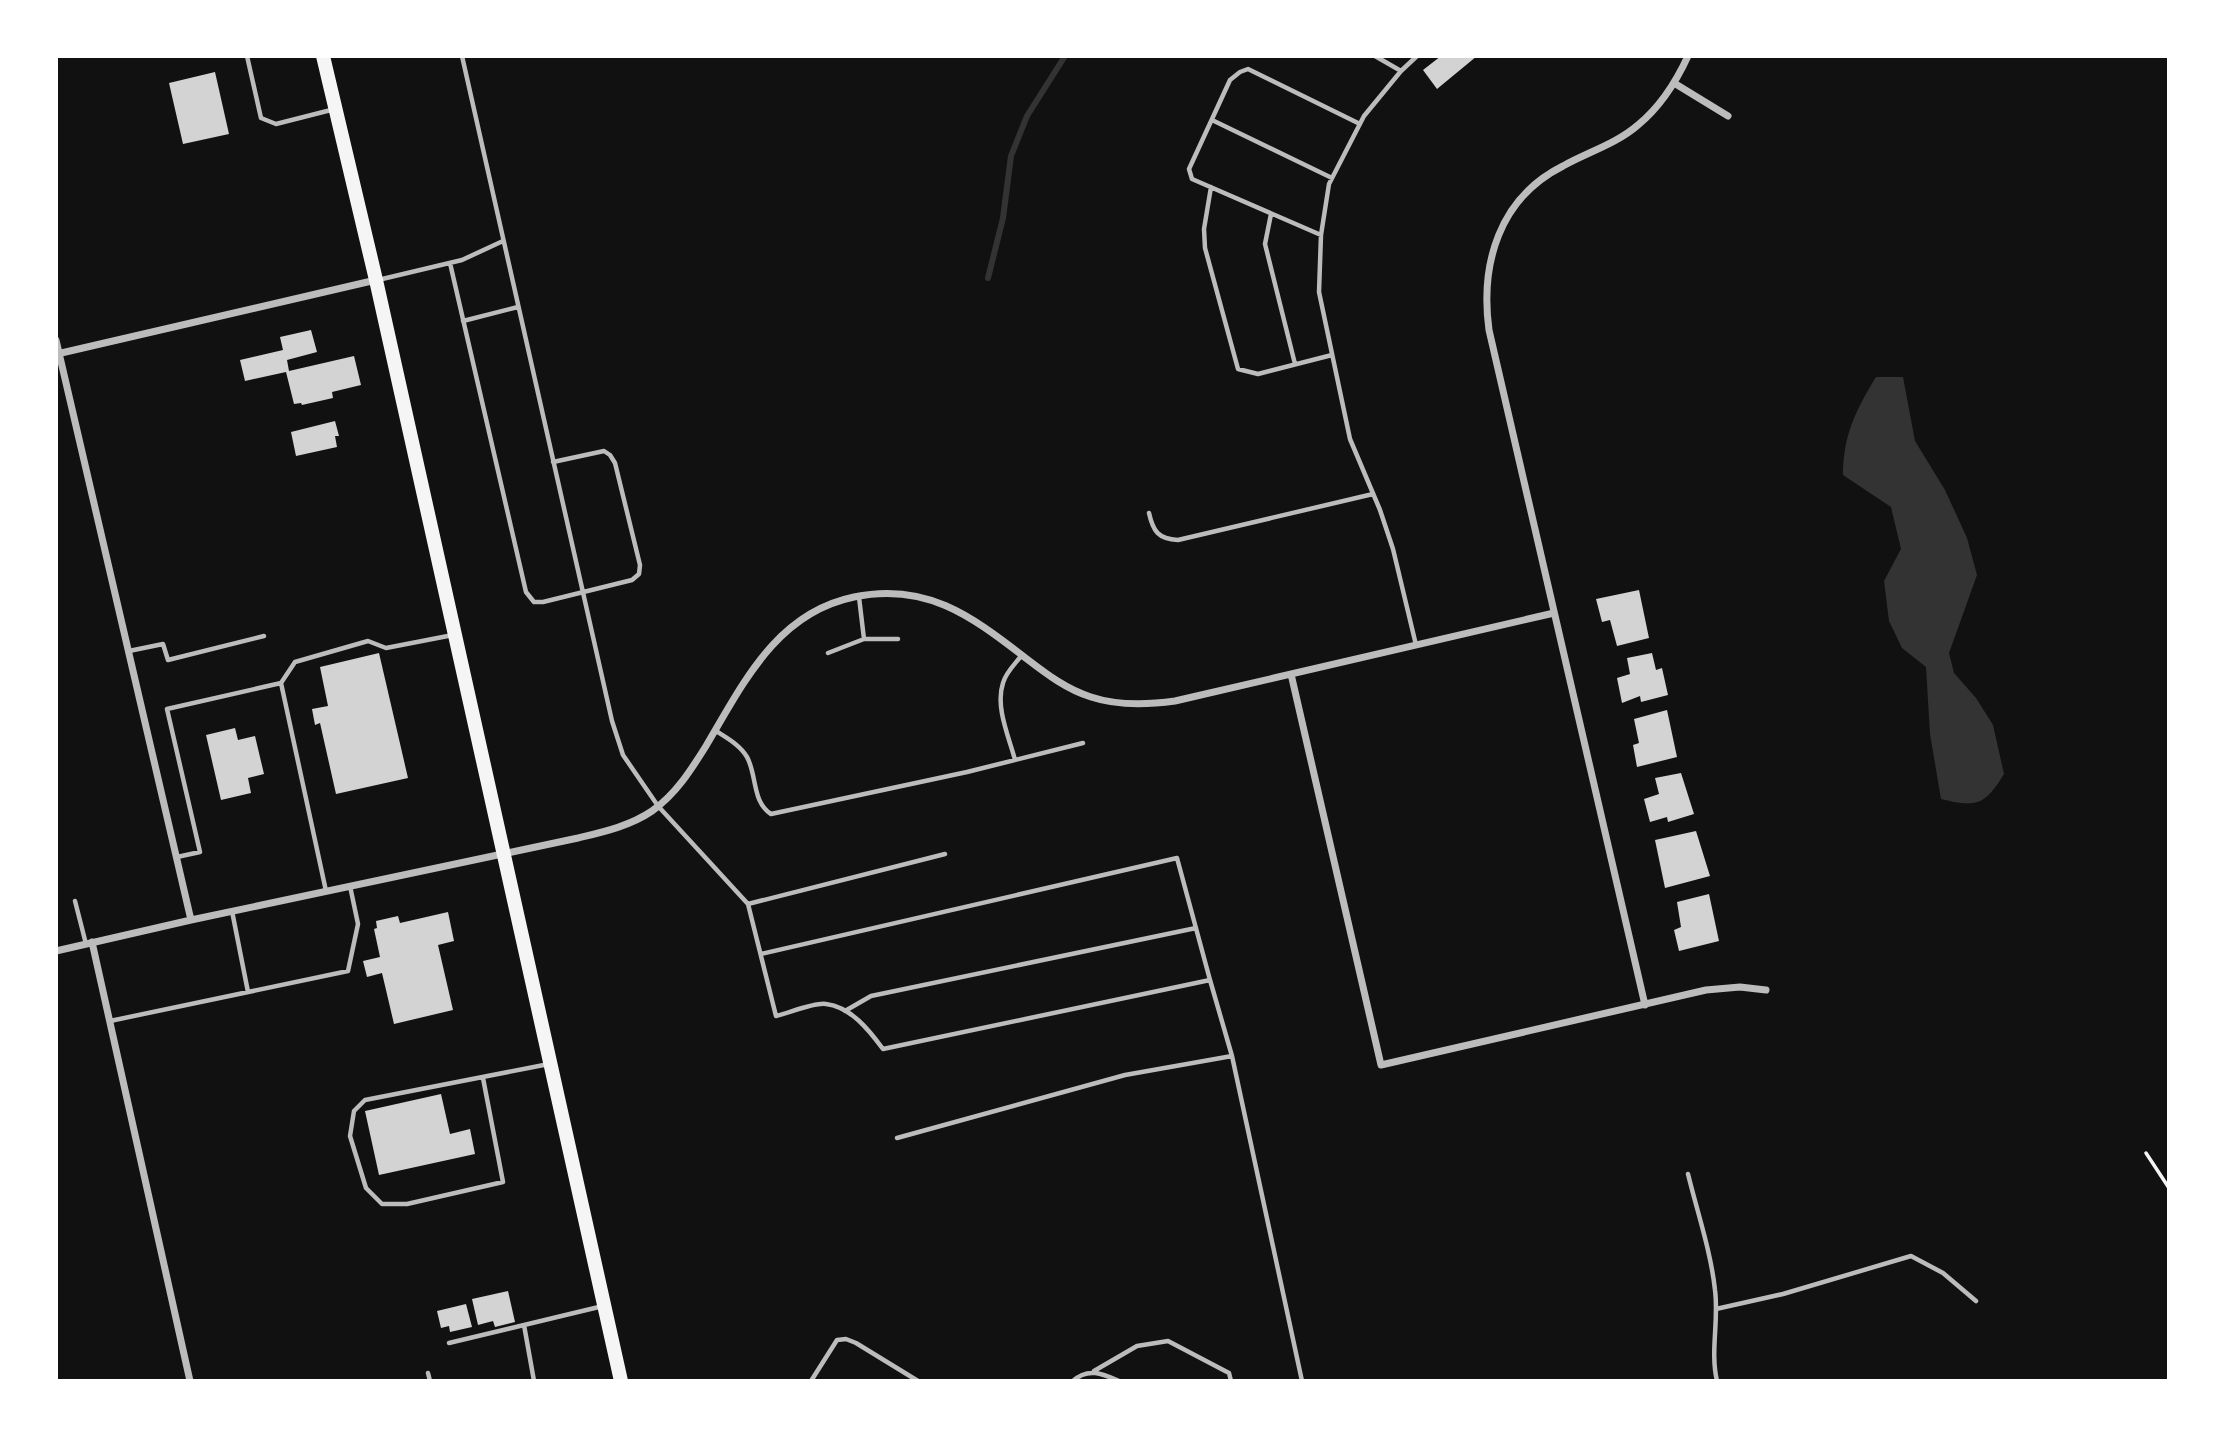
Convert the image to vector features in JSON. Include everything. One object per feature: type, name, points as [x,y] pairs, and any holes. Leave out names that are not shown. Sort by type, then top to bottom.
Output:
[{"type":"main road","points":[[323,56],[376,280],[621,1381]]},
{"type":"street","points":[[1645,1005],[1489,330],[1485,304],[1486,277],[1492,250],[1504,224],[1520,201],[1539,181],[1561,166],[1614,142],[1638,125],[1657,107],[1688,56]]},
{"type":"street","points":[[1674,83],[1728,116]]},
{"type":"street","points":[[58,353],[376,280]]},
{"type":"street","points":[[56,340],[191,919]]},
{"type":"street","points":[[56,951],[191,919],[605,831],[630,823],[672,794],[692,768],[758,660],[780,635],[802,618],[827,605],[859,596],[881,593],[910,595],[937,601],[968,615],[1064,686],[1118,704],[1146,705],[1175,701],[1554,613]]},
{"type":"street","points":[[1291,674],[1381,1065],[1706,990],[1740,987],[1766,990]]},
{"type":"street","points":[[89,943],[190,1381]]},
{"type":"lane","points":[[247,56],[261,118],[275,124],[335,109]]},
{"type":"lane","points":[[463,56],[615,732],[623,755],[658,806],[748,904],[776,1016],[824,1003],[845,1011],[867,1028],[883,1049],[1210,981]]},
{"type":"lane","points":[[1375,56],[1401,71]]},
{"type":"lane","points":[[1416,645],[1393,549],[1350,439],[1319,292],[1321,235],[1329,184],[1364,116],[1417,56]]},
{"type":"lane","points":[[1321,235],[1192,179],[1189,169],[1230,80],[1248,69],[1360,124]]},
{"type":"lane","points":[[1212,120],[1332,178]]},
{"type":"lane","points":[[1210,187],[1204,229],[1205,248],[1238,369],[1258,374],[1332,355]]},
{"type":"lane","points":[[1271,214],[1265,244],[1295,364]]},
{"type":"lane","points":[[376,280],[450,264],[503,241]]},
{"type":"lane","points":[[450,264],[526,592],[534,603],[583,594],[632,580],[639,574],[640,565],[615,463],[610,455],[604,451],[553,462]]},
{"type":"lane","points":[[463,321],[518,307]]},
{"type":"lane","points":[[1149,513],[1153,529],[1158,535],[1178,540],[1373,494]]},
{"type":"lane","points":[[859,596],[864,639]]},
{"type":"lane","points":[[176,857],[200,852],[167,709],[281,683],[295,662],[355,644],[368,641],[386,648],[454,635]]},
{"type":"lane","points":[[128,652],[163,644],[168,660],[264,636]]},
{"type":"lane","points":[[828,653],[864,639],[898,639]]},
{"type":"lane","points":[[1015,760],[1001,707],[1002,685],[1007,673],[1022,655]]},
{"type":"lane","points":[[281,683],[326,891]]},
{"type":"lane","points":[[715,731],[736,744],[747,757],[761,805],[771,814],[1083,743]]},
{"type":"lane","points":[[748,904],[945,854]]},
{"type":"lane","points":[[761,954],[1177,858],[1232,1056],[1301,1381]]},
{"type":"lane","points":[[109,1021],[348,971],[358,924],[350,886]]},
{"type":"lane","points":[[75,901],[89,943]]},
{"type":"lane","points":[[232,911],[248,992]]},
{"type":"lane","points":[[845,1011],[872,996],[1196,928]]},
{"type":"lane","points":[[897,1138],[1125,1075],[1232,1056]]},
{"type":"lane","points":[[483,1078],[503,1182],[407,1204],[382,1204],[366,1188],[350,1136],[354,1111],[365,1100],[550,1064]]},
{"type":"lane","points":[[1688,1174],[1715,1288],[1713,1363],[1717,1381]]},
{"type":"lane","points":[[1716,1310],[1783,1294],[1911,1256],[1943,1273],[1976,1301]]},
{"type":"lane","points":[[449,1343],[604,1305]]},
{"type":"lane","points":[[524,1325],[534,1381]]},
{"type":"lane","points":[[811,1381],[837,1340],[846,1339],[918,1381]]},
{"type":"lane","points":[[1073,1381],[1079,1375],[1094,1371],[1137,1346],[1168,1341],[1229,1374],[1231,1381]]},
{"type":"lane","points":[[1094,1371],[1119,1381]]},
{"type":"lane","points":[[428,1373],[430,1381]]},
{"type":"path","points":[[2146,1153],[2169,1188]]},
{"type":"shaded area","points":[[1876,377],[1903,377],[1915,441],[1945,490],[1967,538],[1977,575],[1949,653],[1954,673],[1976,698],[1993,725],[2004,774],[1991,792],[1979,802],[1963,803],[1941,799],[1930,734],[1926,667],[1902,648],[1889,621],[1884,581],[1901,549],[1891,507],[1843,475],[1845,447],[1852,423]]},
{"type":"building","points":[[1441,56],[1477,56],[1437,89],[1423,70]]},
{"type":"building","points":[[215,72],[229,134],[183,144],[169,83]]},
{"type":"building","points":[[311,330],[317,352],[287,360],[289,371],[354,356],[361,385],[332,392],[333,398],[302,405],[294,404],[286,372],[245,381],[240,360],[283,350],[280,337]]},
{"type":"building","points":[[335,421],[339,436],[335,436],[337,447],[296,456],[291,432]]},
{"type":"building","points":[[1639,590],[1649,638],[1617,646],[1610,620],[1602,622],[1596,599]]},
{"type":"building","points":[[379,653],[408,778],[336,794],[320,723],[315,725],[312,709],[328,706],[320,667]]},
{"type":"building","points":[[1652,653],[1656,670],[1662,668],[1668,695],[1641,702],[1640,696],[1622,703],[1617,678],[1630,674],[1627,658]]},
{"type":"building","points":[[1667,710],[1677,757],[1637,767],[1633,745],[1639,743],[1634,719]]},
{"type":"building","points":[[235,728],[238,740],[255,736],[264,774],[248,778],[251,793],[221,800],[206,735]]},
{"type":"building","points":[[1681,773],[1694,814],[1668,822],[1667,817],[1650,822],[1644,799],[1659,794],[1655,778]]},
{"type":"building","points":[[1696,831],[1710,876],[1665,888],[1655,840]]},
{"type":"building","points":[[1709,894],[1719,941],[1679,951],[1674,930],[1681,927],[1677,902]]},
{"type":"building","points":[[448,912],[454,941],[438,945],[453,1010],[394,1024],[382,973],[367,977],[363,961],[380,957],[374,929],[377,928],[376,921],[398,916],[400,923]]},
{"type":"building","points":[[441,1094],[450,1134],[470,1129],[475,1154],[379,1175],[365,1111]]},
{"type":"building","points":[[508,1291],[515,1322],[495,1327],[493,1321],[478,1325],[472,1299]]},
{"type":"building","points":[[466,1304],[472,1327],[450,1332],[449,1326],[441,1328],[437,1311]]},
{"type":"waterway","points":[[988,278],[1003,218],[1011,156],[1027,116],[1065,56]]}]
